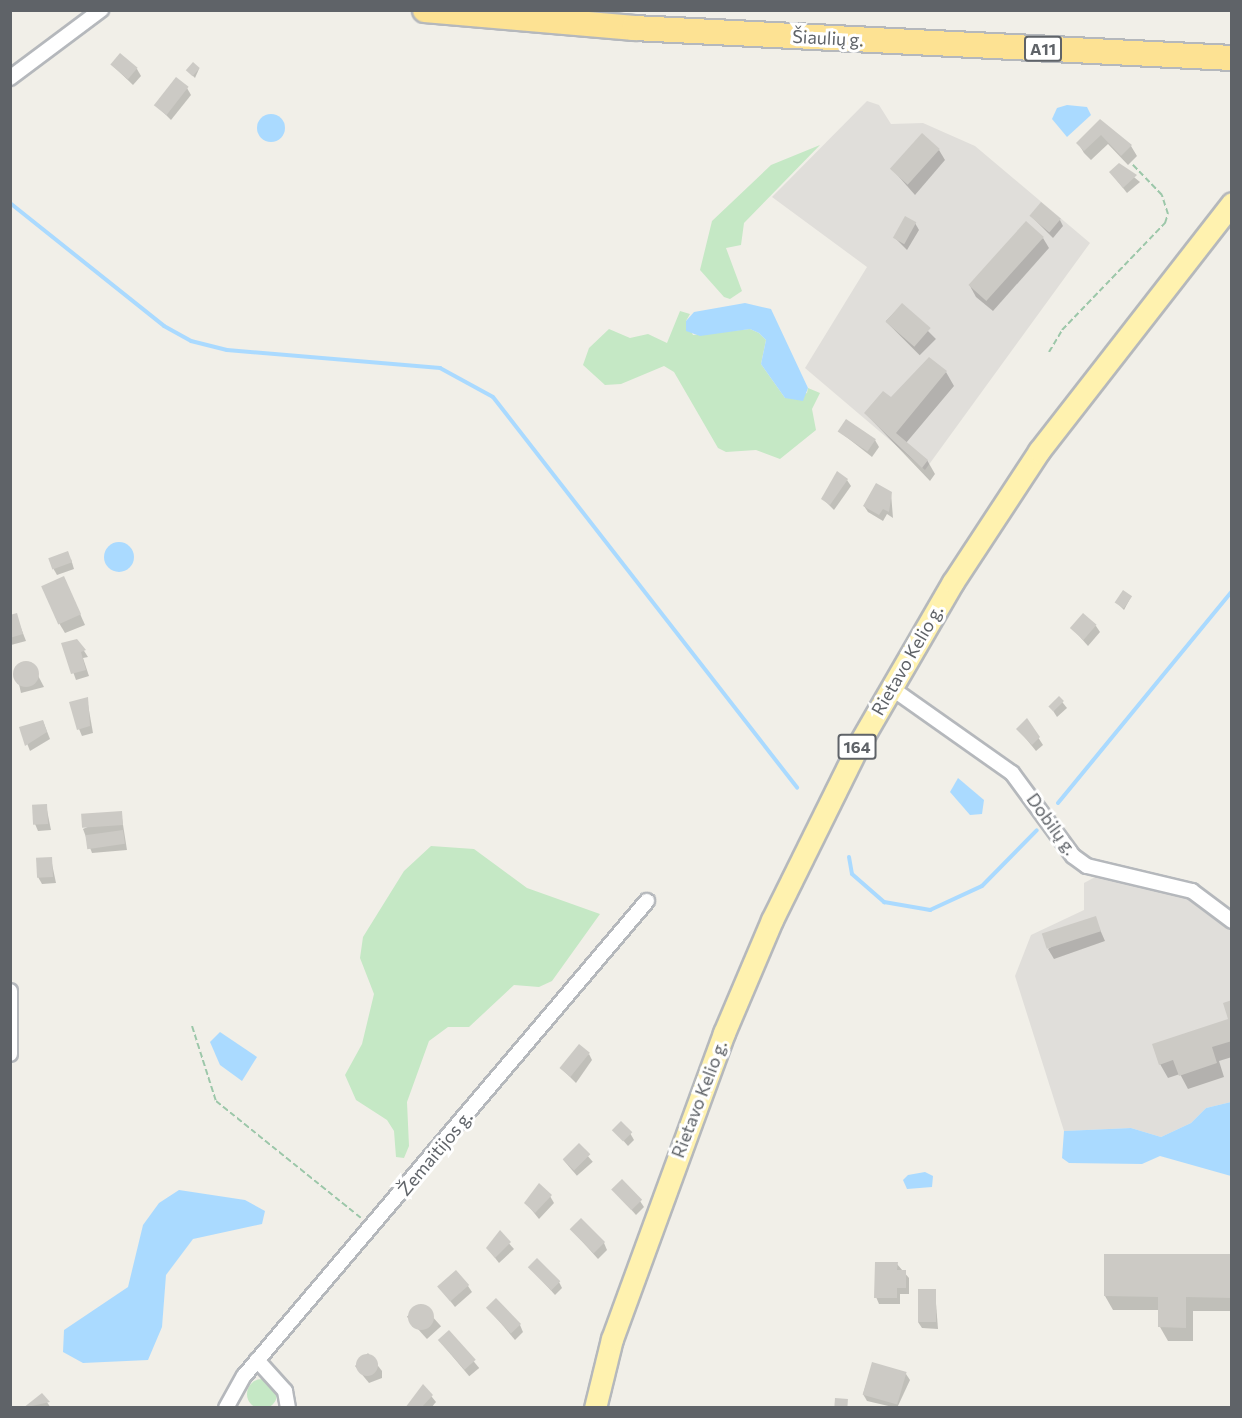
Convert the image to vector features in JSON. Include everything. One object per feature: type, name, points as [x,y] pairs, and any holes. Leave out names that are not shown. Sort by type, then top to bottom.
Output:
[{"type":"highway","name":"Šiaulių g.","points":[[425,10],[634,28],[1232,58]]},
{"type":"highway","points":[[1150,54],[1232,45]]},
{"type":"highway","points":[[1150,54],[1232,72]]},
{"type":"main road","name":"Rietavo Kelio g.","points":[[580,1407],[612,1339],[747,978],[802,855],[890,687],[1039,451],[1232,204]]},
{"type":"main road","name":"Rietavo Kelio g.","points":[[595,1407],[612,1339]]},
{"type":"street","points":[[10,78],[100,10]]},
{"type":"street","name":"Dobilų g.","points":[[890,687],[1012,772],[1073,856],[1087,866],[1192,891],[1232,921]]},
{"type":"street","name":"Žemaitijos g.","points":[[226,1407],[257,1360],[373,1228],[647,901]]},
{"type":"street","points":[[10,991],[10,1054]]},
{"type":"street","points":[[257,1360],[285,1391],[288,1407]]},
{"type":"path","points":[[1049,352],[1062,330],[1165,223],[1168,214],[1162,195],[1134,165]]},
{"type":"path","points":[[192,1026],[216,1101],[373,1228]]},
{"type":"shaded area","points":[[867,101],[879,105],[891,124],[923,123],[975,146],[1090,243],[925,470],[805,368],[867,267],[772,197]]},
{"type":"shaded area","points":[[1114,867],[1182,881],[1231,913],[1231,1102],[1206,1108],[1191,1123],[1161,1137],[1131,1128],[1064,1131],[1015,976],[1031,935],[1084,910],[1084,883]]},
{"type":"green space","points":[[820,145],[744,223],[741,245],[726,248],[742,291],[730,299],[724,297],[700,270],[712,221],[771,165]]},
{"type":"green space","points":[[680,311],[690,314],[686,321],[693,335],[750,329],[759,333],[766,340],[761,364],[785,398],[807,393],[808,388],[820,393],[812,409],[816,430],[780,459],[756,450],[726,452],[718,448],[674,372],[664,366],[621,384],[605,385],[583,365],[589,348],[609,329],[630,338],[648,334],[667,343]]},
{"type":"green space","points":[[431,846],[474,849],[527,888],[600,914],[552,981],[539,987],[514,985],[469,1027],[448,1027],[429,1041],[407,1102],[409,1146],[404,1158],[396,1157],[394,1131],[387,1120],[356,1100],[345,1075],[362,1044],[374,994],[360,958],[363,937],[404,871]]},
{"type":"green space","points":[[262,1379],[273,1383],[277,1394],[273,1405],[262,1409],[251,1405],[247,1394],[251,1383]]},
{"type":"water","points":[[1067,105],[1087,107],[1091,115],[1067,137],[1052,119],[1057,108]]},
{"type":"water","points":[[271,114],[281,118],[285,128],[281,138],[271,142],[261,138],[257,128],[261,118]]},
{"type":"water","points":[[745,303],[771,309],[808,388],[803,401],[785,398],[761,364],[766,340],[759,333],[750,329],[700,336],[686,331],[686,321],[694,312]]},
{"type":"water","points":[[119,542],[130,546],[134,557],[130,568],[119,572],[108,568],[104,557],[108,546]]},
{"type":"water","points":[[958,778],[984,800],[982,814],[970,815],[950,792]]},
{"type":"water","points":[[220,1032],[257,1057],[242,1081],[220,1065],[210,1042]]},
{"type":"water","points":[[1231,1102],[1231,1176],[1160,1156],[1142,1164],[1069,1163],[1062,1158],[1064,1131],[1131,1128],[1161,1137],[1191,1123],[1206,1108]]},
{"type":"water","points":[[925,1172],[933,1176],[932,1187],[907,1189],[903,1180],[908,1175]]},
{"type":"water","points":[[179,1190],[245,1200],[265,1211],[262,1224],[193,1239],[166,1275],[162,1327],[148,1360],[83,1363],[63,1352],[64,1330],[128,1287],[143,1225],[159,1203]]},
{"type":"building","points":[[120,53],[138,68],[128,79],[110,64]]},
{"type":"building","points":[[193,62],[200,68],[193,76],[186,70]]},
{"type":"building","points":[[176,77],[189,87],[166,115],[154,105]]},
{"type":"building","points":[[1100,119],[1132,145],[1121,156],[1101,135],[1084,151],[1076,143]]},
{"type":"building","points":[[922,133],[940,149],[908,185],[890,169]]},
{"type":"building","points":[[1119,163],[1137,175],[1123,188],[1109,172]]},
{"type":"building","points":[[1041,202],[1061,219],[1049,233],[1029,216]]},
{"type":"building","points":[[905,216],[916,222],[904,244],[893,238]]},
{"type":"building","points":[[1026,221],[1044,237],[986,301],[968,285]]},
{"type":"building","points":[[902,303],[931,328],[914,347],[886,322]]},
{"type":"building","points":[[929,357],[947,371],[896,433],[928,460],[922,468],[864,413],[883,391],[891,397]]},
{"type":"building","points":[[846,419],[876,439],[867,452],[838,431]]},
{"type":"building","points":[[837,471],[848,479],[830,505],[821,499]]},
{"type":"building","points":[[876,483],[892,492],[889,512],[883,509],[879,515],[863,506]]},
{"type":"building","points":[[68,551],[72,562],[52,569],[48,558]]},
{"type":"building","points":[[64,576],[81,614],[58,625],[41,586]]},
{"type":"building","points":[[1123,590],[1132,596],[1124,609],[1115,602]]},
{"type":"building","points":[[17,613],[23,634],[10,638],[10,615]]},
{"type":"building","points":[[1083,613],[1097,625],[1083,640],[1070,628]]},
{"type":"building","points":[[77,639],[86,650],[81,652],[86,670],[71,674],[61,643]]},
{"type":"building","points":[[26,661],[35,665],[39,674],[35,683],[26,687],[17,683],[13,674],[17,665]]},
{"type":"building","points":[[1059,696],[1064,701],[1053,712],[1048,707]]},
{"type":"building","points":[[88,697],[90,726],[77,730],[69,702]]},
{"type":"building","points":[[1027,718],[1040,737],[1032,745],[1016,729]]},
{"type":"building","points":[[43,720],[47,732],[25,746],[19,727]]},
{"type":"building","points":[[47,804],[48,824],[33,825],[32,805]]},
{"type":"building","points":[[122,811],[123,825],[82,828],[81,814]]},
{"type":"building","points":[[123,830],[125,844],[87,849],[85,835]]},
{"type":"building","points":[[52,857],[53,877],[37,878],[36,858]]},
{"type":"building","points":[[1096,916],[1101,931],[1047,949],[1042,934]]},
{"type":"building","points":[[1232,1000],[1232,1041],[1212,1047],[1217,1063],[1179,1076],[1173,1060],[1159,1065],[1152,1044],[1228,1019],[1223,1003]]},
{"type":"building","points":[[579,1044],[590,1053],[570,1077],[559,1068]]},
{"type":"building","points":[[621,1121],[632,1132],[623,1142],[612,1130]]},
{"type":"building","points":[[579,1143],[590,1154],[574,1171],[563,1159]]},
{"type":"building","points":[[622,1179],[642,1200],[631,1210],[611,1189]]},
{"type":"building","points":[[539,1183],[552,1195],[535,1213],[524,1203]]},
{"type":"building","points":[[581,1218],[605,1242],[594,1253],[570,1229]]},
{"type":"building","points":[[500,1230],[511,1242],[495,1258],[486,1248]]},
{"type":"building","points":[[1104,1254],[1232,1254],[1232,1298],[1186,1297],[1186,1328],[1158,1327],[1158,1297],[1104,1296]]},
{"type":"building","points":[[537,1258],[560,1281],[551,1291],[528,1267]]},
{"type":"building","points":[[875,1262],[898,1262],[897,1270],[906,1270],[906,1288],[897,1288],[897,1298],[874,1298]]},
{"type":"building","points":[[456,1270],[469,1285],[450,1301],[437,1286]]},
{"type":"building","points":[[918,1289],[936,1289],[936,1322],[918,1322]]},
{"type":"building","points":[[496,1298],[521,1324],[511,1334],[486,1308]]},
{"type":"building","points":[[421,1304],[430,1308],[434,1317],[430,1326],[421,1330],[412,1326],[408,1317],[412,1308]]},
{"type":"building","points":[[449,1330],[476,1360],[465,1370],[438,1340]]},
{"type":"building","points":[[367,1354],[375,1357],[378,1365],[375,1373],[367,1376],[359,1373],[356,1365],[359,1357]]},
{"type":"building","points":[[872,1362],[907,1372],[897,1405],[863,1395]]},
{"type":"building","points":[[423,1384],[433,1395],[421,1408],[405,1408]]},
{"type":"building","points":[[42,1393],[50,1402],[23,1408]]},
{"type":"building","points":[[835,1398],[848,1399],[847,1408],[834,1408]]},
{"type":"waterway","points":[[10,203],[164,326],[191,341],[227,350],[440,368],[493,397],[797,788]]},
{"type":"waterway","points":[[1058,803],[1232,591]]},
{"type":"waterway","points":[[849,857],[852,874],[884,902],[930,910],[982,886],[1037,830]]}]
